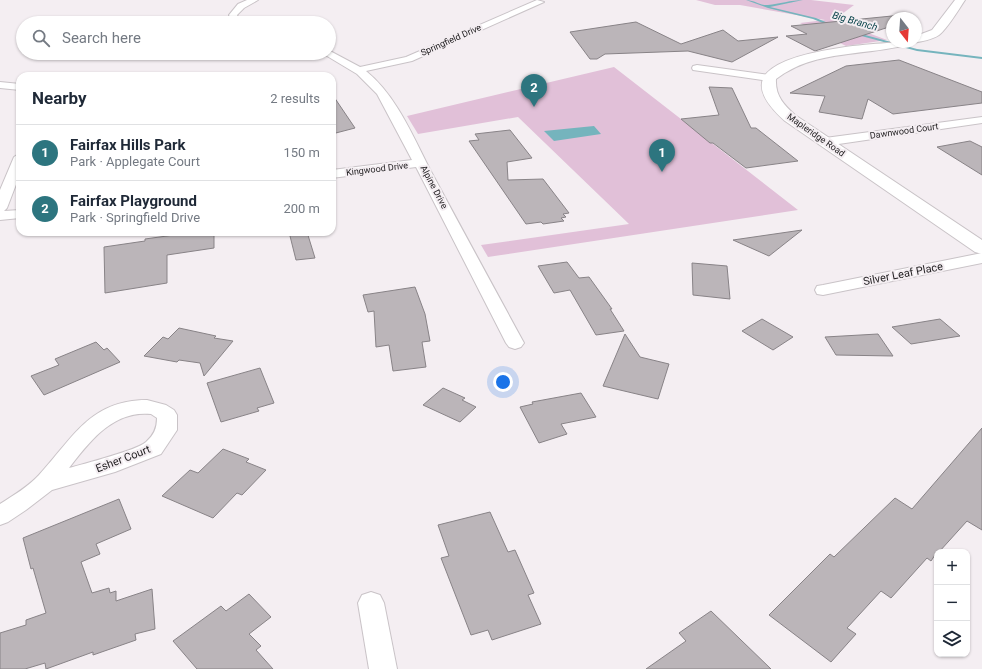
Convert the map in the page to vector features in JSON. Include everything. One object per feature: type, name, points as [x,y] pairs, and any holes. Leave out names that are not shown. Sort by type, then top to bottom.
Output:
[{"type":"street","points":[[233,16],[235,12],[254,0]]},
{"type":"street","points":[[922,38],[936,32],[960,0]]},
{"type":"street","name":"Springfield Drive","points":[[359,70],[409,59],[540,2]]},
{"type":"street","points":[[697,68],[770,78],[778,69],[801,60],[886,46]]},
{"type":"street","name":"Alpine Drive","points":[[336,58],[359,70],[373,82],[384,96],[421,163],[515,343]]},
{"type":"street","name":"Mapleridge Road","points":[[770,78],[770,93],[775,104],[790,118],[982,248]]},
{"type":"street","points":[[0,85],[16,87]]},
{"type":"street","name":"Dawnwood Court","points":[[825,142],[982,120]]},
{"type":"street","name":"Kingwood Drive","points":[[336,174],[421,163]]},
{"type":"street","points":[[0,208],[16,167]]},
{"type":"street","points":[[0,216],[16,214]]},
{"type":"street","name":"Silver Leaf Place","points":[[823,290],[982,258]]},
{"type":"street","name":"Esher Court","points":[[0,516],[46,483],[74,444],[101,419],[123,410],[141,407],[158,408],[167,416],[167,430],[153,449],[107,466],[46,483]]},
{"type":"street","points":[[371,603],[383,669]]},
{"type":"shaded area","points":[[696,0],[811,0],[854,5],[834,20],[886,40],[846,46],[800,23],[825,20],[740,5],[715,5]]},
{"type":"shaded area","points":[[614,67],[798,210],[488,257],[481,245],[629,224],[518,117],[418,134],[407,116]]},
{"type":"water","points":[[594,126],[601,134],[554,141],[544,131]]},
{"type":"building","points":[[886,17],[886,28],[815,51],[786,36],[807,34],[791,26]]},
{"type":"building","points":[[636,22],[681,44],[723,30],[738,41],[778,37],[732,62],[688,51],[605,54],[597,59],[590,59],[570,32]]},
{"type":"building","points":[[899,60],[982,92],[982,103],[893,114],[868,99],[862,119],[819,112],[825,96],[790,93],[846,66]]},
{"type":"building","points":[[709,87],[732,88],[751,128],[756,128],[798,161],[746,168],[713,143],[710,143],[681,119],[719,115]]},
{"type":"building","points":[[336,100],[355,128],[336,133]]},
{"type":"building","points":[[510,130],[532,158],[507,162],[508,180],[543,179],[569,213],[563,214],[566,217],[561,218],[564,221],[543,224],[541,222],[526,224],[469,141],[479,140],[475,134]]},
{"type":"building","points":[[970,141],[982,147],[982,175],[937,147]]},
{"type":"building","points":[[802,230],[769,256],[733,240]]},
{"type":"building","points":[[167,236],[214,236],[214,248],[167,255],[167,283],[105,293],[104,247],[145,241],[145,239]]},
{"type":"building","points":[[290,236],[308,236],[315,258],[296,260]]},
{"type":"building","points":[[567,262],[579,278],[589,277],[612,309],[610,309],[624,331],[596,335],[570,290],[554,293],[538,266]]},
{"type":"building","points":[[692,263],[727,266],[730,299],[693,295]]},
{"type":"building","points":[[415,287],[425,314],[430,341],[422,342],[426,367],[393,371],[389,345],[376,347],[374,311],[368,312],[363,295]]},
{"type":"building","points":[[762,319],[793,337],[773,350],[742,331]]},
{"type":"building","points":[[940,319],[960,336],[911,344],[892,327]]},
{"type":"building","points":[[179,328],[216,336],[214,338],[233,341],[204,376],[200,363],[179,360],[177,362],[144,356],[163,337],[168,339]]},
{"type":"building","points":[[625,334],[640,357],[669,364],[658,399],[603,386]]},
{"type":"building","points":[[878,334],[893,356],[836,355],[825,337]]},
{"type":"building","points":[[96,342],[104,350],[107,348],[120,362],[44,395],[31,376],[59,365],[55,359]]},
{"type":"building","points":[[260,368],[274,403],[257,408],[259,411],[221,422],[207,383]]},
{"type":"building","points":[[443,388],[465,398],[462,400],[476,407],[460,422],[423,405]]},
{"type":"building","points":[[581,393],[596,417],[561,424],[567,434],[539,443],[520,407],[533,404],[532,402]]},
{"type":"building","points":[[982,428],[982,530],[967,521],[942,549],[934,549],[934,556],[931,561],[927,558],[891,598],[881,591],[847,628],[856,634],[831,662],[769,615],[830,554],[834,557],[895,498],[912,509]]},
{"type":"building","points":[[223,449],[249,459],[246,462],[266,470],[242,495],[237,493],[213,518],[162,496],[190,470],[198,473]]},
{"type":"building","points":[[119,499],[131,529],[96,544],[100,554],[81,562],[92,593],[109,588],[110,593],[116,591],[116,601],[152,589],[155,629],[135,634],[136,640],[93,655],[93,652],[46,669],[45,663],[25,669],[0,669],[0,633],[26,625],[26,620],[46,613],[33,568],[31,569],[23,538]]},
{"type":"building","points":[[490,512],[508,552],[515,550],[534,593],[528,595],[541,624],[492,640],[488,630],[471,635],[441,558],[449,556],[438,525]]},
{"type":"building","points":[[249,594],[271,617],[249,634],[261,646],[256,650],[273,669],[197,669],[173,641],[221,606],[226,611]]},
{"type":"building","points":[[711,611],[771,669],[646,669],[686,641],[679,633]]},
{"type":"waterway","name":"Big Branch","points":[[748,0],[770,8],[814,18],[836,27]]},
{"type":"waterway","points":[[768,6],[801,0]]},
{"type":"waterway","name":"Big Branch","points":[[855,33],[917,50],[982,58]]},
{"type":"place","name":"Fairfax Playground","points":[[534,107]]},
{"type":"place","name":"Fairfax Hills Park","points":[[662,172]]}]
